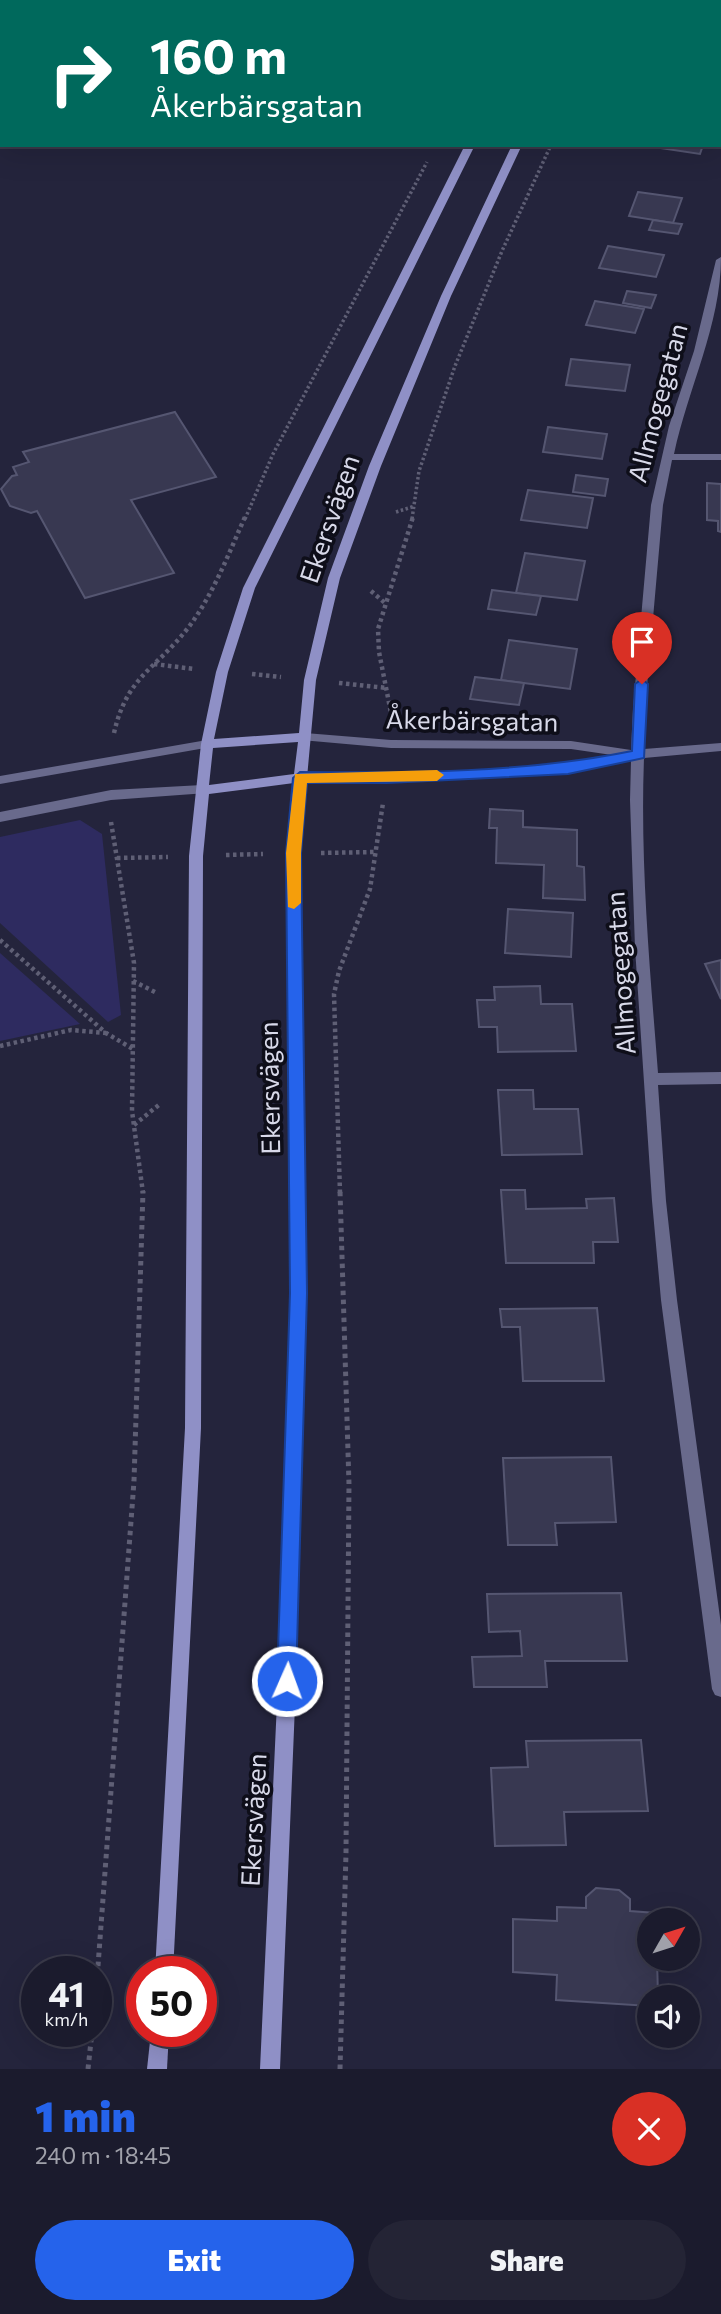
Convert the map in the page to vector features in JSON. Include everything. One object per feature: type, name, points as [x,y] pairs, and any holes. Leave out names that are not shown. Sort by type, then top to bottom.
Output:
[{"type":"main road","name":"Ekersvägen","points":[[165,1956],[194,1428],[196,856],[207,744],[222,672],[239,615],[265,553],[469,147]]},
{"type":"main road","name":"Ekersvägen","points":[[270,2069],[299,1293],[293,853],[310,680],[334,579],[375,466],[446,296],[516,147]]},
{"type":"main road","points":[[207,744],[305,737]]},
{"type":"main road","points":[[202,790],[300,778]]},
{"type":"main road","points":[[157,2069],[159,2047]]},
{"type":"street","name":"Allmogegatan","points":[[721,260],[699,351],[667,457],[657,505],[639,709],[636,800],[642,948],[653,1079],[659,1201],[669,1300],[721,1689]]},
{"type":"street","points":[[667,457],[721,457]]},
{"type":"street","name":"Åkerbärsgatan","points":[[305,737],[391,744],[571,745],[639,754]]},
{"type":"street","points":[[0,780],[207,744]]},
{"type":"street","name":"Åkerbärsgatan","points":[[300,778],[387,778],[568,769],[639,754],[721,747]]},
{"type":"street","points":[[0,817],[111,795],[202,790]]},
{"type":"street","points":[[653,1079],[721,1078]]},
{"type":"path","points":[[392,722],[379,652],[378,629],[415,506],[419,471],[455,366],[502,251],[550,147]]},
{"type":"path","points":[[113,737],[120,706],[153,664],[187,629],[213,590],[273,454],[429,158]]},
{"type":"path","points":[[396,512],[415,506]]},
{"type":"path","points":[[370,591],[385,603]]},
{"type":"path","points":[[153,664],[387,688]]},
{"type":"path","points":[[340,2069],[346,1853],[349,1484],[334,994],[339,971],[370,889],[383,800]]},
{"type":"path","points":[[99,1956],[134,1468],[145,1227],[143,1185],[134,1125],[134,962],[111,819]]},
{"type":"path","points":[[117,858],[376,852]]},
{"type":"path","points":[[0,940],[106,1033],[133,1049]]},
{"type":"path","points":[[133,981],[157,993]]},
{"type":"path","points":[[0,1046],[71,1030],[106,1033]]},
{"type":"path","points":[[134,1125],[160,1104]]},
{"type":"path","points":[[88,2069],[90,2047]]},
{"type":"shaded area","points":[[80,820],[102,834],[121,1015],[108,1022],[0,923],[0,837]]},
{"type":"shaded area","points":[[0,953],[80,1024],[0,1041]]},
{"type":"building","points":[[660,147],[702,147],[700,154]]},
{"type":"building","points":[[638,192],[682,198],[673,223],[629,216]]},
{"type":"building","points":[[653,220],[682,224],[678,234],[649,230]]},
{"type":"building","points":[[608,246],[664,255],[656,277],[599,268]]},
{"type":"building","points":[[627,291],[656,295],[651,308],[623,303]]},
{"type":"building","points":[[595,301],[644,309],[635,333],[586,325]]},
{"type":"building","points":[[571,359],[630,365],[625,391],[566,385]]},
{"type":"building","points":[[175,412],[216,477],[131,500],[174,573],[85,598],[37,511],[31,513],[10,506],[1,489],[12,476],[17,475],[13,467],[29,462],[23,452]]},
{"type":"building","points":[[548,427],[607,434],[602,459],[543,452]]},
{"type":"building","points":[[576,475],[608,479],[605,496],[573,492]]},
{"type":"building","points":[[707,483],[721,484],[721,532],[718,531],[718,521],[707,520]]},
{"type":"building","points":[[528,490],[593,498],[587,528],[521,520]]},
{"type":"building","points":[[525,553],[585,561],[577,600],[516,593]]},
{"type":"building","points":[[492,590],[541,596],[536,615],[488,609]]},
{"type":"building","points":[[509,640],[577,649],[570,689],[501,680]]},
{"type":"building","points":[[475,677],[524,683],[519,705],[470,699]]},
{"type":"building","points":[[490,809],[523,811],[523,827],[577,830],[577,866],[584,867],[585,900],[543,898],[544,865],[496,863],[497,828],[489,828]]},
{"type":"building","points":[[508,909],[573,913],[571,957],[505,953]]},
{"type":"building","points":[[721,960],[721,999],[705,964]]},
{"type":"building","points":[[540,986],[541,1004],[572,1004],[576,1051],[498,1052],[497,1027],[479,1027],[477,1000],[495,1000],[494,987]]},
{"type":"building","points":[[498,1090],[533,1090],[534,1109],[578,1109],[582,1154],[502,1155]]},
{"type":"building","points":[[501,1190],[525,1190],[526,1209],[587,1208],[586,1199],[614,1198],[618,1242],[593,1242],[594,1263],[506,1263]]},
{"type":"building","points":[[597,1308],[604,1381],[523,1381],[520,1327],[502,1327],[500,1309]]},
{"type":"building","points":[[611,1457],[616,1522],[555,1523],[557,1545],[508,1545],[503,1458]]},
{"type":"building","points":[[621,1593],[627,1661],[545,1661],[547,1687],[474,1687],[472,1657],[522,1656],[520,1631],[489,1632],[487,1594]]},
{"type":"building","points":[[641,1740],[648,1811],[564,1812],[566,1845],[495,1846],[491,1768],[528,1767],[526,1741]]},
{"type":"building","points":[[596,1888],[619,1890],[630,1899],[630,1911],[637,1912],[637,1971],[657,1971],[658,1985],[637,1985],[637,2005],[556,2000],[557,1975],[513,1972],[513,1919],[557,1921],[557,1907],[586,1908],[586,1897]]},
{"type":"slow traffic","points":[[294,903],[293,853],[300,778],[437,775]]},
{"type":"route","points":[[287,1681],[299,1293],[293,853],[300,778],[387,778],[568,769],[639,754],[642,684]]}]
